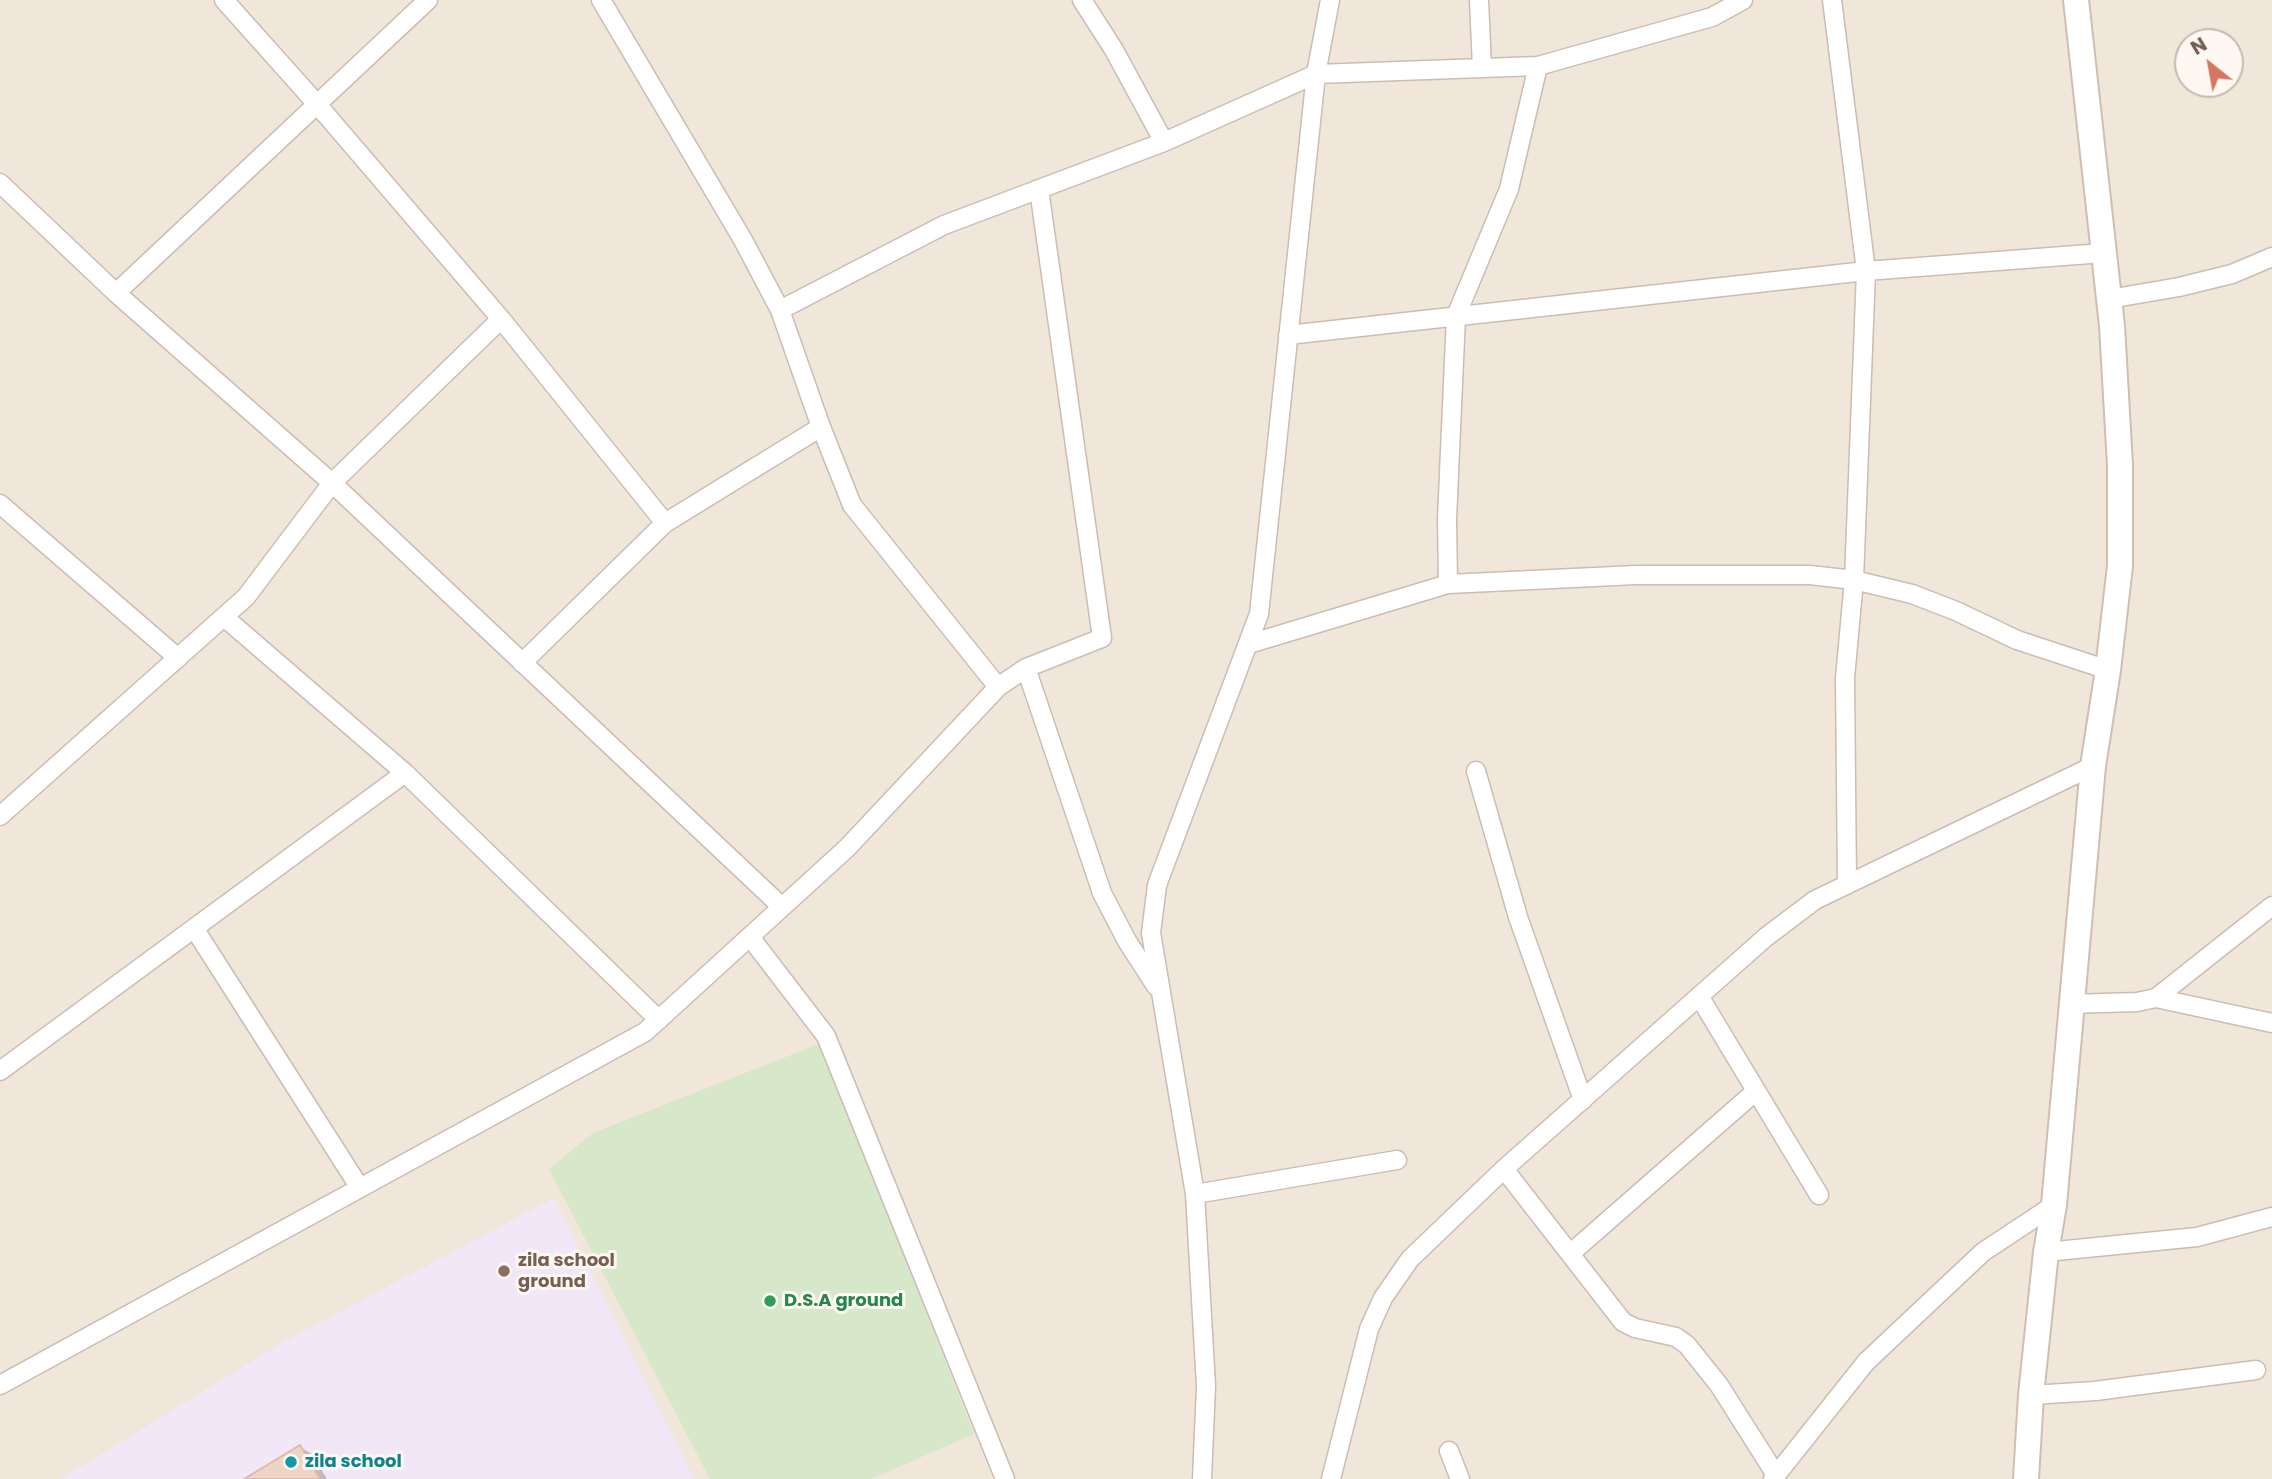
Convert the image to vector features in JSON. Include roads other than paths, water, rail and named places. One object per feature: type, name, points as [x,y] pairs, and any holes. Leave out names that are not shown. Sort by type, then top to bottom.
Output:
[{"type":"street","points":[[224,0],[501,319],[665,523]]},
{"type":"street","points":[[116,293],[428,0]]},
{"type":"street","points":[[601,0],[743,240],[780,310],[852,505],[998,687]]},
{"type":"street","points":[[1082,0],[1114,50],[1164,142]]},
{"type":"street","points":[[1202,1479],[1206,1386],[1195,1194],[1151,933],[1157,886],[1259,614],[1317,74],[1330,0]]},
{"type":"street","points":[[1479,0],[1482,68]]},
{"type":"street","points":[[780,310],[944,225],[1164,142],[1317,74],[1538,66],[1712,17],[1744,0]]},
{"type":"street","points":[[1832,0],[1866,271],[1854,580],[1845,678],[1847,885]]},
{"type":"street","points":[[2026,1479],[2031,1395],[2046,1252],[2054,1205],[2093,766],[2120,566],[2120,465],[2109,299],[2076,0]]},
{"type":"street","points":[[1448,584],[1447,519],[1456,316],[1509,189],[1538,66]]},
{"type":"street","points":[[0,183],[116,293],[332,483],[782,907]]},
{"type":"street","points":[[0,1385],[645,1032],[847,848],[998,687],[1026,668],[1102,638],[1039,189]]},
{"type":"street","points":[[1288,335],[1866,271],[2103,253]]},
{"type":"street","points":[[2109,299],[2179,287],[2232,274],[2272,257]]},
{"type":"street","points":[[0,816],[246,597],[332,483],[501,319]]},
{"type":"street","points":[[522,663],[665,523],[821,427]]},
{"type":"street","points":[[0,505],[178,658]]},
{"type":"street","points":[[1249,644],[1448,584],[1636,575],[1810,575],[1854,580],[1912,594],[2017,640],[2108,670]]},
{"type":"street","points":[[224,617],[405,773],[659,1020]]},
{"type":"street","points":[[1026,668],[1102,894],[1161,993]]},
{"type":"street","points":[[1331,1479],[1369,1329],[1383,1298],[1410,1259],[1504,1170],[1766,937],[1806,907],[2093,766]]},
{"type":"street","points":[[1476,771],[1518,917],[1583,1100]]},
{"type":"street","points":[[0,1071],[405,773]]},
{"type":"street","points":[[2156,998],[2272,906]]},
{"type":"street","points":[[194,928],[359,1188]]},
{"type":"street","points":[[750,937],[826,1036],[1005,1479]]},
{"type":"street","points":[[1699,996],[1819,1195]]},
{"type":"street","points":[[2070,1004],[2137,1002],[2156,998],[2272,1023]]},
{"type":"street","points":[[1571,1253],[1756,1091]]},
{"type":"street","points":[[1195,1194],[1397,1160]]},
{"type":"street","points":[[1504,1170],[1623,1322],[1634,1328],[1676,1337],[1687,1345],[1719,1385],[1774,1477],[1866,1362],[1983,1252],[2054,1205]]},
{"type":"street","points":[[2046,1252],[2197,1237],[2272,1217]]},
{"type":"street","points":[[2031,1395],[2095,1391],[2256,1370]]},
{"type":"street","points":[[1449,1451],[1460,1479]]},
{"type":"place","name":"zila school ground","points":[[504,1271]]},
{"type":"place","name":"D.S.A ground","points":[[770,1301]]},
{"type":"place","name":"zila school","points":[[291,1462]]}]
